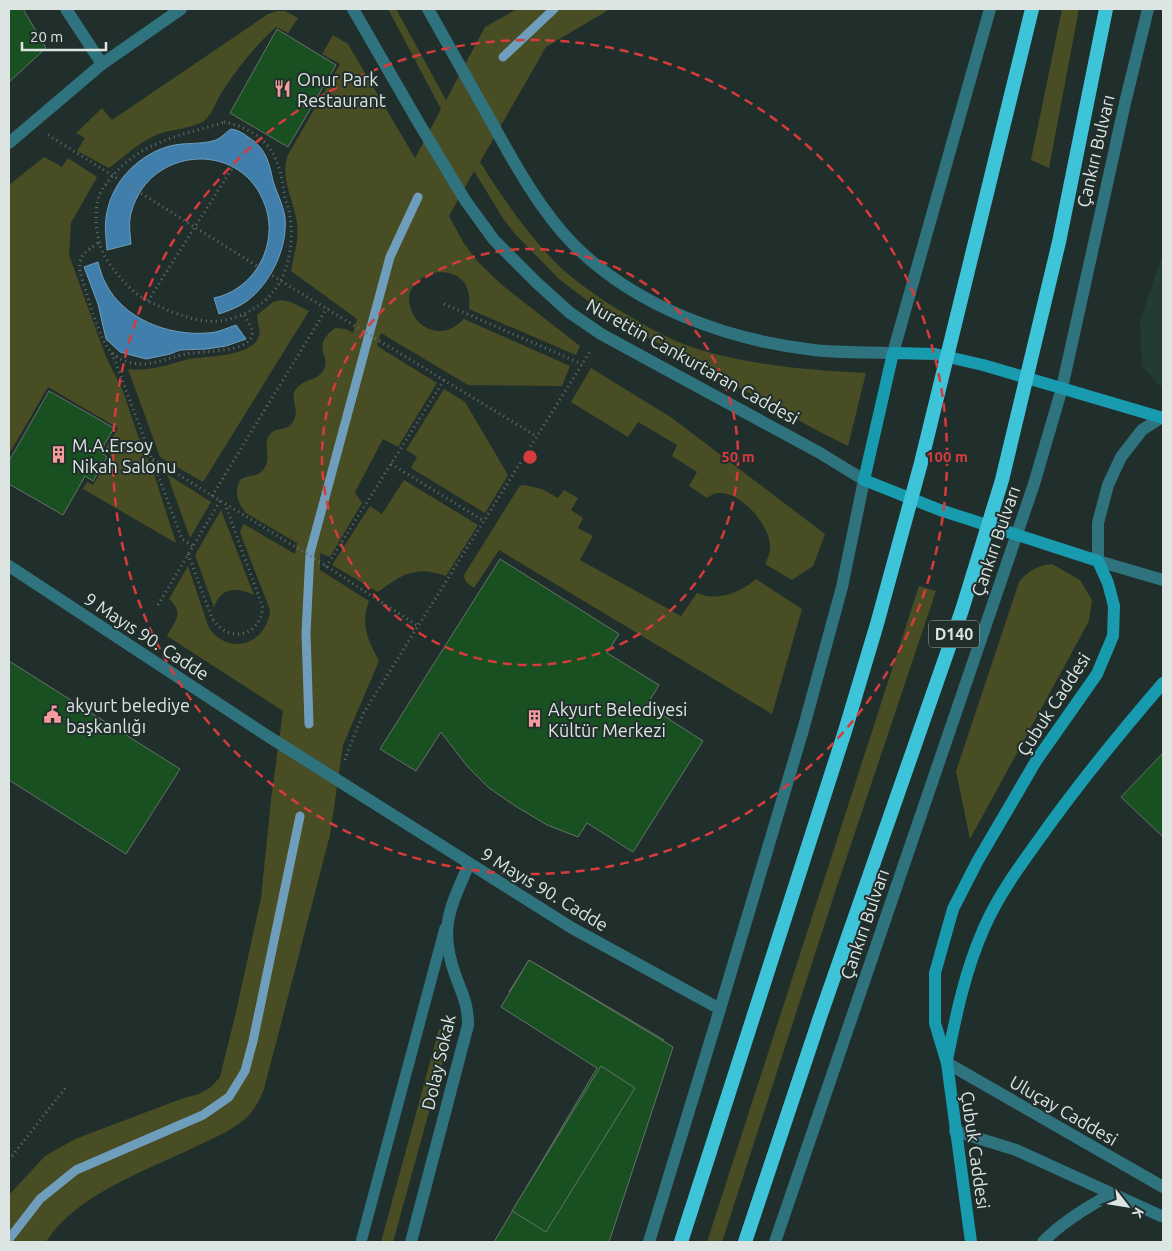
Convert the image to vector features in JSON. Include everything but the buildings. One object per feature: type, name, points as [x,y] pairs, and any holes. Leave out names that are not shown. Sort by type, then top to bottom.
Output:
[{"type":"highway","points":[[681,1242],[878,624],[922,463],[1032,9]]},
{"type":"highway","name":"Çankırı Bulvarı","points":[[745,1242],[820,1017],[962,610],[1002,480],[1059,242],[1106,9]]},
{"type":"main road","points":[[1098,561],[940,510],[864,480],[893,352],[935,354],[983,365],[1162,418]]},
{"type":"main road","name":"Çubuk Caddesi","points":[[971,1242],[947,1063],[935,1023],[935,973],[953,909],[977,862],[1036,761],[1097,674],[1112,636],[1114,606],[1108,583],[1098,561]]},
{"type":"main road","name":"Çubuk Caddesi","points":[[947,1063],[962,988],[984,928],[1010,880],[1056,815],[1117,737],[1163,683]]},
{"type":"street","points":[[66,9],[102,64]]},
{"type":"street","points":[[9,143],[102,64],[181,9]]},
{"type":"street","name":"Nurettin Cankurtaran Caddesi","points":[[353,9],[465,200],[494,240],[537,283],[569,312],[601,334],[788,435],[864,480]]},
{"type":"street","name":"Nurettin Cankurtaran Caddesi","points":[[428,9],[501,139],[547,211],[575,246],[611,277],[642,297],[687,318],[733,333],[775,344],[814,350],[893,352]]},
{"type":"street","points":[[893,352],[990,9]]},
{"type":"street","name":"Çankırı Bulvarı","points":[[775,1242],[1034,484],[1062,388],[1125,103],[1148,9]]},
{"type":"street","points":[[1162,418],[1142,430],[1121,457],[1108,485],[1098,523],[1098,561],[1163,580]]},
{"type":"street","points":[[649,1242],[803,730],[842,587],[864,480]]},
{"type":"street","name":"9 Mayıs 90. Cadde","points":[[9,566],[340,783],[469,864],[572,928],[720,1009]]},
{"type":"street","name":"Dolay Sokak","points":[[411,1242],[468,1025],[468,1008],[446,940],[447,922],[451,905],[469,864]]},
{"type":"street","name":"Uluçay Caddesi","points":[[947,1063],[1163,1188]]},
{"type":"street","points":[[955,1131],[1016,1150],[1163,1216]]},
{"type":"street","points":[[1043,1242],[1080,1212],[1111,1194]]},
{"type":"lane","points":[[361,1242],[447,922]]},
{"type":"path","points":[[224,122],[233,124],[259,137],[271,151],[279,167],[290,216],[291,231],[286,269],[273,293],[244,315],[226,320],[207,322],[184,316],[148,301],[120,276],[106,258],[98,243],[96,224],[99,199],[103,188],[113,177],[135,157],[158,143],[224,122]]},
{"type":"path","points":[[31,124],[276,278],[536,436]]},
{"type":"path","points":[[148,301],[252,137]]},
{"type":"path","points":[[98,243],[82,255],[78,262],[80,272],[101,334],[112,353],[182,538],[193,546]]},
{"type":"path","points":[[444,304],[582,364]]},
{"type":"path","points":[[212,496],[326,308]]},
{"type":"path","points":[[112,353],[131,363],[139,364],[186,354],[234,348],[249,340],[252,336],[252,330],[244,315]]},
{"type":"path","points":[[340,783],[348,751],[359,723],[601,334]]},
{"type":"path","points":[[324,566],[444,380]]},
{"type":"path","points":[[153,459],[418,626]]},
{"type":"path","points":[[391,464],[484,521]]},
{"type":"path","points":[[158,604],[220,501]]},
{"type":"path","points":[[188,554],[217,627],[224,631],[239,634],[259,624],[263,608],[224,503]]},
{"type":"path","points":[[9,1160],[66,1087]]},
{"type":"shaded area","points":[[1163,254],[1163,387],[1142,366],[1140,320]]},
{"type":"green space","points":[[388,9],[396,9],[446,100],[485,27],[517,9],[610,9],[546,47],[480,162],[526,228],[558,265],[595,295],[650,328],[693,348],[724,356],[764,364],[805,369],[866,373],[848,446],[623,324],[589,302],[559,279],[516,235],[504,220],[474,171],[449,216],[463,242],[478,262],[502,285],[580,346],[576,355],[469,309],[468,290],[460,279],[449,273],[435,273],[423,278],[413,286],[409,299],[413,314],[420,324],[430,329],[446,331],[464,319],[570,366],[562,386],[468,385],[381,333],[377,346],[437,383],[398,447],[383,439],[355,492],[362,503],[330,557],[320,553],[320,570],[369,601],[365,618],[366,632],[379,661],[343,745],[330,835],[261,1096],[256,1107],[243,1121],[219,1136],[115,1184],[95,1196],[59,1225],[46,1242],[9,1242],[9,1195],[45,1156],[75,1139],[199,1094],[211,1087],[220,1077],[261,898],[271,800],[283,711],[167,636],[177,617],[176,608],[169,599],[188,566],[209,628],[218,637],[227,642],[246,643],[262,631],[270,610],[240,531],[244,524],[295,554],[297,543],[246,513],[237,497],[238,485],[240,480],[259,474],[265,467],[267,462],[267,442],[271,433],[287,427],[293,422],[296,413],[293,398],[294,391],[300,385],[322,373],[325,359],[322,346],[328,335],[335,328],[346,329],[353,333],[357,319],[291,271],[296,248],[297,230],[296,215],[286,181],[286,164],[288,155],[340,64],[322,54],[333,35],[348,44],[415,158],[441,109]]},
{"type":"green space","points":[[1062,9],[1079,9],[1049,168],[1031,160]]},
{"type":"green space","points":[[285,11],[298,18],[288,33],[276,27],[268,34],[234,74],[210,115],[204,121],[149,138],[109,168],[77,151],[85,138],[76,133],[102,108],[112,120],[268,14]]},
{"type":"green space","points":[[44,157],[62,167],[68,158],[97,177],[71,223],[69,255],[106,357],[123,391],[137,433],[154,474],[176,543],[83,489],[87,482],[93,485],[111,455],[104,451],[118,428],[48,387],[9,454],[9,185]]},
{"type":"green space","points":[[281,300],[291,302],[309,311],[203,482],[160,457],[128,369],[152,368],[246,349],[253,344],[259,335],[257,315],[273,302]]},
{"type":"green space","points":[[591,368],[672,418],[825,534],[813,566],[792,580],[765,564],[770,551],[769,540],[760,521],[745,504],[736,498],[718,493],[707,498],[689,486],[697,472],[672,456],[677,445],[638,422],[628,437],[571,402]]},
{"type":"green space","points":[[444,389],[465,402],[508,475],[485,513],[411,468],[417,457],[406,450]]},
{"type":"green space","points":[[167,474],[211,502],[190,538]]},
{"type":"green space","points":[[404,480],[478,525],[446,576],[418,571],[402,576],[378,592],[332,565],[370,506],[382,514]]},
{"type":"green space","points":[[525,485],[542,489],[558,498],[564,490],[578,498],[571,510],[583,518],[578,528],[593,536],[580,560],[681,616],[697,593],[712,597],[728,595],[756,579],[802,609],[772,714],[499,550],[474,588],[467,583],[464,575],[517,490],[520,486]]},
{"type":"green space","points":[[221,510],[254,595],[248,592],[230,591],[220,596],[214,608],[195,555]]},
{"type":"green space","points":[[1052,564],[1080,580],[1092,600],[1089,621],[970,839],[956,771],[1019,582],[1034,569]]},
{"type":"green space","points":[[919,586],[936,591],[836,889],[722,1242],[707,1242]]},
{"type":"green space","points":[[439,1029],[451,1032],[393,1242],[381,1242]]},
{"type":"water","points":[[231,129],[240,132],[254,141],[266,156],[284,212],[285,228],[281,252],[276,264],[263,284],[244,303],[219,314],[214,298],[238,288],[244,283],[256,270],[266,248],[269,234],[268,214],[263,200],[251,181],[234,168],[215,160],[194,159],[175,164],[156,174],[142,189],[131,214],[131,244],[107,250],[106,222],[110,200],[115,189],[138,162],[148,155],[170,146],[216,140]]},
{"type":"water","points":[[98,262],[101,273],[114,296],[124,307],[149,323],[177,332],[192,333],[214,332],[236,325],[246,339],[226,346],[180,350],[146,359],[120,352],[106,339],[98,304],[84,267]]},
{"type":"waterway","points":[[503,57],[554,9]]},
{"type":"waterway","points":[[309,724],[306,633],[310,553],[390,257],[418,197]]},
{"type":"waterway","points":[[9,1239],[40,1199],[76,1170],[203,1115],[229,1097],[245,1071],[253,1041],[300,816]]},
{"type":"place","name":"Onur Park Restaurant","points":[[283,89]]},
{"type":"place","name":"M.A.Ersoy Nikah Salonu","points":[[58,455]]},
{"type":"place","name":"akyurt belediye başkanlığı","points":[[52,715]]},
{"type":"place","name":"Akyurt Belediyesi Kültür Merkezi","points":[[534,719]]}]
